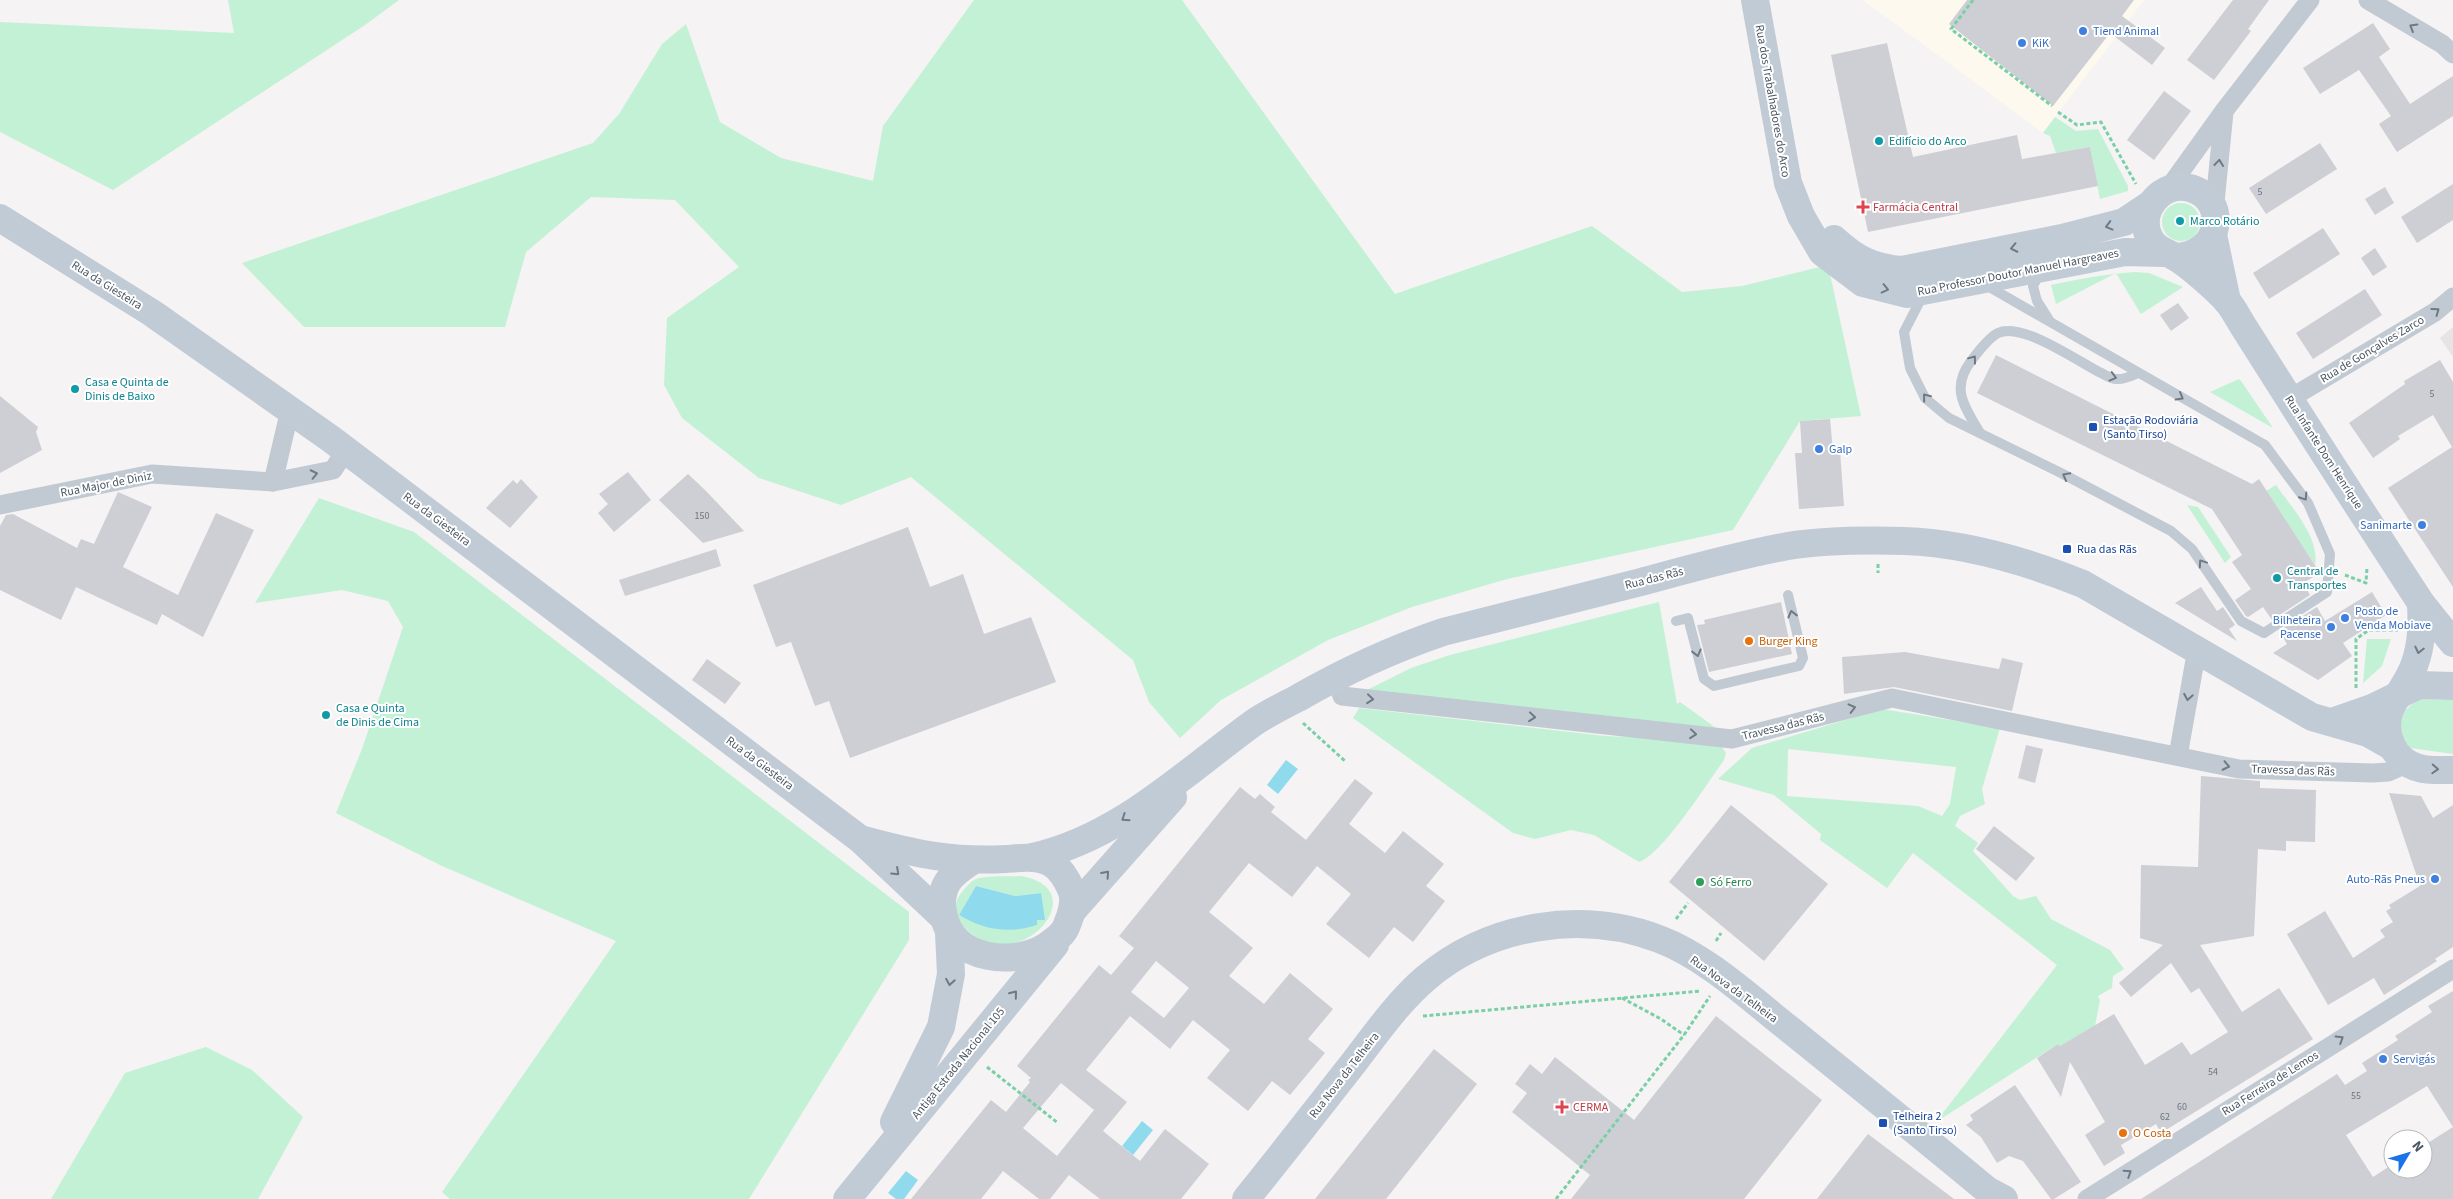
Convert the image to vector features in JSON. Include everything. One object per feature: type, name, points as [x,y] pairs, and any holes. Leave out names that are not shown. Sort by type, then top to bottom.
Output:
[{"type":"main road","name":"Rua dos Trabalhadores do Arco","points":[[1755,0],[1788,184],[1812,237],[1822,252],[1850,264]]},
{"type":"main road","name":"Rua dos Trabalhadores do Arco","points":[[1770,0],[1806,180],[1820,217],[1850,264]]},
{"type":"main road","points":[[2179,187],[2190,188],[2201,193],[2209,202],[2227,302],[2170,255],[2155,246],[2146,226],[2146,216],[2152,194],[2179,187]]},
{"type":"main road","name":"Rua Professor Doutor Manuel Hargreaves","points":[[1923,279],[2062,238],[2124,222],[2152,194]]},
{"type":"main road","name":"Rua da Giesteira","points":[[0,218],[152,313],[346,450],[860,838]]},
{"type":"main road","points":[[2170,255],[2187,257],[2198,253],[2207,245],[2214,224]]},
{"type":"main road","name":"Rua Professor Doutor Manuel Hargreaves","points":[[1850,264],[1902,270],[1923,279],[1977,280],[2125,252],[2170,255]]},
{"type":"main road","name":"Rua Infante Dom Henrique","points":[[2227,302],[2420,603],[2453,643]]},
{"type":"main road","name":"Rua das Rãs","points":[[1335,677],[1401,646],[1443,632],[1737,557],[1788,546],[1831,542],[1905,541],[1998,554],[2083,584],[2312,717],[2368,732],[2418,768],[2453,770]]},
{"type":"main road","name":"Rua Infante Dom Henrique","points":[[2399,754],[2386,731],[2390,711],[2401,693],[2420,650],[2422,633],[2420,603]]},
{"type":"main road","name":"Antiga Estrada Nacional 105","points":[[1033,858],[1062,851],[1123,820],[1254,723],[1335,677]]},
{"type":"main road","points":[[2332,722],[2372,708],[2420,684],[2453,686]]},
{"type":"main road","name":"Antiga Estrada Nacional 105","points":[[849,1197],[1069,921],[1207,759]]},
{"type":"main road","points":[[860,838],[919,855],[972,861],[1033,858],[1054,864],[1066,878],[1073,893],[1069,921],[1041,951],[1017,958],[993,958],[966,948],[946,925],[860,838]]},
{"type":"main road","points":[[946,925],[941,904],[946,885],[957,871],[972,861]]},
{"type":"main road","name":"Rua Nova da Telheira","points":[[1246,1199],[1399,1006],[1426,978],[1459,955],[1486,942],[1519,930],[1554,924],[1619,928],[1660,939],[1700,961],[1725,988],[1893,1111],[1994,1196]]},
{"type":"main road","name":"Antiga Estrada Nacional 105","points":[[849,1197],[904,1105],[941,1027],[951,974],[946,925]]},
{"type":"street","points":[[2152,194],[2224,111],[2310,0]]},
{"type":"street","points":[[2368,0],[2442,44],[2453,54]]},
{"type":"street","points":[[2214,224],[2224,111]]},
{"type":"street","name":"Rua de Gonçalves Zarco","points":[[2289,399],[2435,312],[2453,297]]},
{"type":"street","points":[[273,482],[290,410]]},
{"type":"street","name":"Rua Major de Diniz","points":[[0,505],[152,474],[273,482],[333,470],[346,450]]},
{"type":"street","points":[[2178,756],[2197,649]]},
{"type":"street","name":"Travessa das Rãs","points":[[1335,677],[1342,696],[1732,739],[1892,698],[2238,769],[2388,772],[2399,754]]},
{"type":"street","name":"Rua Ferreira de Lemos","points":[[2087,1199],[2453,969]]},
{"type":"lane","points":[[2049,321],[2037,302],[2033,286],[2062,238]]},
{"type":"lane","points":[[1923,279],[1915,306],[1904,332],[1910,368],[1925,398],[1949,418],[2171,531],[2192,549],[2242,621],[2264,634],[2327,592],[2330,554],[2308,503],[2265,445],[1977,280]]},
{"type":"lane","points":[[1980,434],[1964,407],[1960,390],[1965,370],[1979,351],[1998,333],[2021,332],[2053,346],[2071,358],[2114,380],[2124,379],[2138,373]]},
{"type":"lane","points":[[1676,621],[1688,618],[1704,679],[1714,686],[1799,666],[1803,658],[1788,595]]},
{"type":"path","points":[[1973,0],[1951,29],[2052,106]]},
{"type":"path","points":[[2058,112],[2077,125],[2101,122],[2152,194]]},
{"type":"path","points":[[2345,576],[2366,583],[2368,558]]},
{"type":"path","points":[[2356,694],[2355,637],[2369,630],[2403,630]]},
{"type":"path","points":[[1301,722],[1345,761]]},
{"type":"path","points":[[1422,1016],[1725,988]]},
{"type":"path","points":[[1556,1199],[1684,1035],[1725,988]]},
{"type":"path","points":[[1621,998],[1661,1019],[1684,1035]]},
{"type":"path","points":[[981,1062],[1058,1123]]},
{"type":"shaded area","points":[[1863,0],[2144,0],[2043,133]]},
{"type":"shaded area","points":[[2453,327],[2453,357],[2440,338]]},
{"type":"green space","points":[[228,0],[399,0],[365,25],[113,190],[0,132],[0,22],[234,33]]},
{"type":"green space","points":[[974,0],[1182,0],[1395,294],[1592,226],[1682,292],[1742,286],[1828,265],[1861,416],[1800,421],[1733,530],[1507,579],[1412,607],[1328,640],[1221,700],[1180,738],[1149,702],[1133,660],[911,477],[841,505],[759,478],[682,418],[664,385],[667,318],[739,267],[675,200],[591,197],[526,252],[505,327],[304,327],[242,263],[593,143],[619,114],[662,44],[686,24],[720,122],[781,158],[873,181],[883,126]]},
{"type":"green space","points":[[2055,117],[2076,131],[2098,129],[2128,186],[2128,191],[2100,199],[2090,147],[2056,153],[2050,136],[2043,133]]},
{"type":"green space","points":[[2181,203],[2195,208],[2200,222],[2195,236],[2181,241],[2167,236],[2162,222],[2167,208]]},
{"type":"green space","points":[[2149,273],[2183,287],[2141,314],[2116,274]]},
{"type":"green space","points":[[2114,274],[2056,304],[2051,285]]},
{"type":"green space","points":[[2239,379],[2241,381],[2273,428],[2210,392]]},
{"type":"green space","points":[[2276,485],[2309,533],[2315,554],[2315,565],[2266,491]]},
{"type":"green space","points":[[319,498],[414,532],[909,912],[909,940],[749,1199],[450,1199],[442,1192],[616,941],[442,866],[336,813],[362,749],[403,627],[388,601],[342,590],[255,603]]},
{"type":"green space","points":[[2187,505],[2198,507],[2231,557],[2225,563]]},
{"type":"green space","points":[[1659,602],[1677,704],[1680,702],[1716,728],[1363,692],[1411,668],[1450,655]]},
{"type":"green space","points":[[2367,639],[2391,639],[2382,666],[2363,683]]},
{"type":"green space","points":[[2420,699],[2453,700],[2453,754],[2410,748],[2405,741],[2402,734],[2401,720],[2407,709]]},
{"type":"green space","points":[[1359,708],[1605,736],[1712,741],[1721,746],[1726,753],[1724,760],[1672,832],[1649,857],[1639,862],[1594,835],[1571,830],[1535,839],[1513,833],[1353,718]]},
{"type":"green space","points":[[1882,709],[2000,728],[1982,789],[1985,804],[1960,816],[1955,826],[1978,843],[1973,851],[2013,896],[2020,900],[2036,896],[2051,919],[2110,950],[2124,969],[2113,976],[2112,988],[2098,996],[2100,1000],[2095,1026],[2060,1046],[2058,1044],[1936,1122],[2057,965],[1913,853],[1887,888],[1820,840],[1821,834],[1774,795],[1718,779],[1752,748]],"holes":[[[1788,749],[1956,767],[1950,804],[1942,816],[1918,806],[1787,796]]]},
{"type":"green space","points":[[1022,876],[1042,884],[1052,896],[1052,910],[1045,924],[1032,935],[1015,943],[997,945],[978,938],[966,929],[958,918],[956,905],[962,892],[968,885],[981,878]],"holes":[[[976,886],[1015,896],[1041,893],[1037,920],[989,927],[959,915]]]},
{"type":"green space","points":[[206,1047],[252,1070],[303,1117],[258,1199],[51,1199],[125,1073]]},
{"type":"water","points":[[1286,760],[1298,769],[1278,794],[1267,785]]},
{"type":"water","points":[[976,886],[1015,896],[1041,893],[1045,920],[1037,920],[1037,925],[1027,928],[1007,930],[987,927],[968,920],[959,915]]},
{"type":"water","points":[[1142,1121],[1153,1130],[1133,1155],[1122,1146]]},
{"type":"water","points":[[906,1171],[918,1180],[904,1199],[896,1199],[888,1193]]},
{"type":"building","points":[[1967,0],[2134,0],[2122,16],[2165,48],[2152,65],[2110,33],[2053,106],[1949,24]]},
{"type":"building","points":[[2233,0],[2269,0],[2248,29],[2251,31],[2214,80],[2187,60]]},
{"type":"building","points":[[2373,23],[2390,49],[2379,57],[2410,104],[2453,76],[2453,116],[2397,152],[2379,124],[2391,116],[2359,70],[2320,94],[2303,68]]},
{"type":"building","name":"Edifício do Arco","points":[[1887,43],[1913,157],[2017,135],[2022,159],[2090,147],[2098,186],[1868,232],[1831,55]]},
{"type":"building","points":[[2164,91],[2191,111],[2154,160],[2127,140]]},
{"type":"building","points":[[2320,143],[2337,169],[2266,214],[2249,188]]},
{"type":"building","points":[[2453,184],[2453,220],[2417,243],[2401,217]]},
{"type":"building","points":[[2385,187],[2394,203],[2375,215],[2365,199]]},
{"type":"building","points":[[2323,228],[2340,254],[2269,299],[2253,273]]},
{"type":"building","points":[[2375,248],[2387,267],[2373,276],[2361,258]]},
{"type":"building","points":[[2365,289],[2382,315],[2313,359],[2296,333]]},
{"type":"building","points":[[2178,303],[2189,318],[2171,331],[2160,315]]},
{"type":"building","points":[[1996,355],[2252,484],[2259,479],[2320,573],[2303,583],[2310,595],[2272,620],[2263,607],[2248,617],[2246,616],[2235,600],[2251,589],[2232,562],[2242,555],[2212,509],[1977,393]]},
{"type":"building","points":[[2440,360],[2453,382],[2453,587],[2388,488],[2452,447],[2433,415],[2398,436],[2400,439],[2373,458],[2349,423],[2405,384],[2404,381]]},
{"type":"building","points":[[0,396],[38,427],[36,432],[42,450],[0,473]]},
{"type":"building","points":[[1830,419],[1833,451],[1840,450],[1844,506],[1799,509],[1795,453],[1802,453],[1800,421]]},
{"type":"building","points":[[628,472],[651,500],[614,532],[598,513],[608,504],[599,494]]},
{"type":"building","points":[[688,474],[744,531],[703,543],[659,500]]},
{"type":"building","points":[[521,479],[538,497],[510,528],[486,508],[513,480],[517,484]]},
{"type":"building","points":[[118,492],[152,507],[123,567],[178,595],[216,513],[254,530],[203,637],[162,614],[157,625],[76,587],[61,620],[0,590],[0,526],[6,515],[13,514],[77,548],[81,539],[94,544]]},
{"type":"building","points":[[908,527],[930,587],[963,574],[984,634],[1031,617],[1056,682],[850,758],[829,701],[815,706],[791,642],[776,647],[753,585]]},
{"type":"building","points":[[716,549],[721,566],[625,596],[619,580]]},
{"type":"building","points":[[2201,587],[2217,611],[2223,607],[2235,625],[2229,629],[2237,641],[2175,603]]},
{"type":"building","points":[[2372,592],[2386,615],[2343,643],[2352,656],[2318,680],[2273,653],[2287,644],[2279,631],[2317,607],[2325,621]]},
{"type":"building","name":"Burger King","points":[[1781,602],[1792,654],[1709,672],[1697,625],[1705,624],[1704,620]]},
{"type":"building","points":[[1905,652],[1999,669],[2002,658],[2023,663],[2012,711],[1894,687],[1844,694],[1842,657]]},
{"type":"building","points":[[707,659],[741,683],[725,704],[692,680]]},
{"type":"building","points":[[2026,745],[2043,749],[2035,783],[2018,778]]},
{"type":"building","points":[[2201,776],[2260,781],[2260,788],[2316,790],[2315,842],[2286,841],[2286,851],[2258,849],[2254,936],[2200,945],[2242,1012],[2279,988],[2313,1039],[2161,1133],[2156,1124],[2121,1145],[2125,1153],[2104,1166],[2085,1135],[2105,1122],[2070,1062],[2061,1097],[2037,1058],[2058,1044],[2060,1046],[2114,1014],[2145,1065],[2182,1042],[2191,1055],[2228,1032],[2199,988],[2191,993],[2171,963],[2131,997],[2119,983],[2163,945],[2140,938],[2141,865],[2198,867]]},
{"type":"building","points":[[1355,779],[1373,793],[1349,824],[1385,853],[1403,831],[1444,864],[1426,886],[1445,901],[1413,942],[1394,927],[1369,958],[1326,924],[1351,894],[1317,866],[1292,897],[1249,863],[1209,912],[1253,948],[1229,976],[1264,1004],[1290,973],[1333,1009],[1308,1039],[1325,1053],[1290,1095],[1272,1081],[1248,1111],[1207,1078],[1230,1050],[1193,1020],[1170,1049],[1130,1016],[1086,1070],[1127,1102],[1103,1131],[1140,1161],[1165,1129],[1209,1164],[1181,1199],[1100,1199],[1069,1175],[1050,1199],[1039,1199],[1003,1171],[981,1199],[911,1199],[991,1100],[1006,1112],[1030,1082],[1028,1080],[1031,1078],[1017,1066],[1099,965],[1111,975],[1134,948],[1119,936],[1240,787],[1255,799],[1260,794],[1275,807],[1271,812],[1306,840]],"holes":[[[1156,961],[1189,988],[1164,1018],[1131,992]],[[1061,1083],[1094,1110],[1057,1156],[1023,1128]]]},
{"type":"building","points":[[2389,793],[2421,796],[2433,818],[2453,805],[2453,947],[2435,959],[2437,961],[2384,995],[2374,978],[2328,1005],[2287,934],[2325,911],[2353,958],[2385,937],[2380,930],[2393,922],[2386,911],[2391,908],[2389,905],[2420,886]]},
{"type":"building","points":[[1731,805],[1828,884],[1764,961],[1669,882]]},
{"type":"building","points":[[1994,826],[2035,858],[2016,881],[1976,849]]},
{"type":"building","points":[[2453,991],[2453,1127],[2453,1199],[2141,1199],[2337,1074],[2345,1085],[2367,1071],[2362,1063],[2398,1040],[2395,1036],[2432,1012],[2428,1006]]},
{"type":"building","points":[[1716,1016],[1822,1100],[1744,1199],[1571,1199],[1590,1175],[1512,1112],[1527,1093],[1515,1084],[1530,1064],[1542,1074],[1555,1057],[1634,1120]]},
{"type":"building","points":[[1434,1049],[1477,1084],[1386,1199],[1315,1199]]},
{"type":"building","points":[[2015,1085],[2081,1182],[2054,1199],[2051,1199],[2023,1161],[2009,1156],[1997,1163],[1981,1137],[1966,1125],[1973,1120],[1970,1115]]},
{"type":"building","points":[[1868,1134],[1954,1199],[1817,1199]]},
{"type":"place","name":"Tiend Animal","points":[[2083,31]]},
{"type":"place","name":"KiK","points":[[2022,43]]},
{"type":"place","name":"Edifício do Arco","points":[[1879,141]]},
{"type":"place","name":"Farmácia Central","points":[[1863,207]]},
{"type":"place","name":"Marco Rotário","points":[[2180,221]]},
{"type":"place","name":"Casa e Quinta de Dinis de Baixo","points":[[75,389]]},
{"type":"place","name":"Estação Rodoviária (Santo Tirso)","points":[[2093,427]]},
{"type":"place","name":"Galp","points":[[1819,449]]},
{"type":"place","name":"Sanimarte","points":[[2422,525]]},
{"type":"place","name":"Rua das Rãs","points":[[2067,549]]},
{"type":"place","name":"Central de Transportes","points":[[2277,578]]},
{"type":"place","name":"Posto de Venda Mobiave","points":[[2345,618]]},
{"type":"place","name":"Bilheteira Pacense","points":[[2331,627]]},
{"type":"place","name":"Burger King","points":[[1749,641]]},
{"type":"place","name":"Casa e Quinta de Dinis de Cima","points":[[326,715]]},
{"type":"place","name":"Auto-Rãs Pneus","points":[[2435,879]]},
{"type":"place","name":"Só Ferro","points":[[1700,882]]},
{"type":"place","name":"Servigás","points":[[2383,1059]]},
{"type":"place","name":"CERMA","points":[[1562,1107]]},
{"type":"place","name":"Telheira 2 (Santo Tirso)","points":[[1883,1123]]},
{"type":"place","name":"O Costa","points":[[2123,1133]]}]
